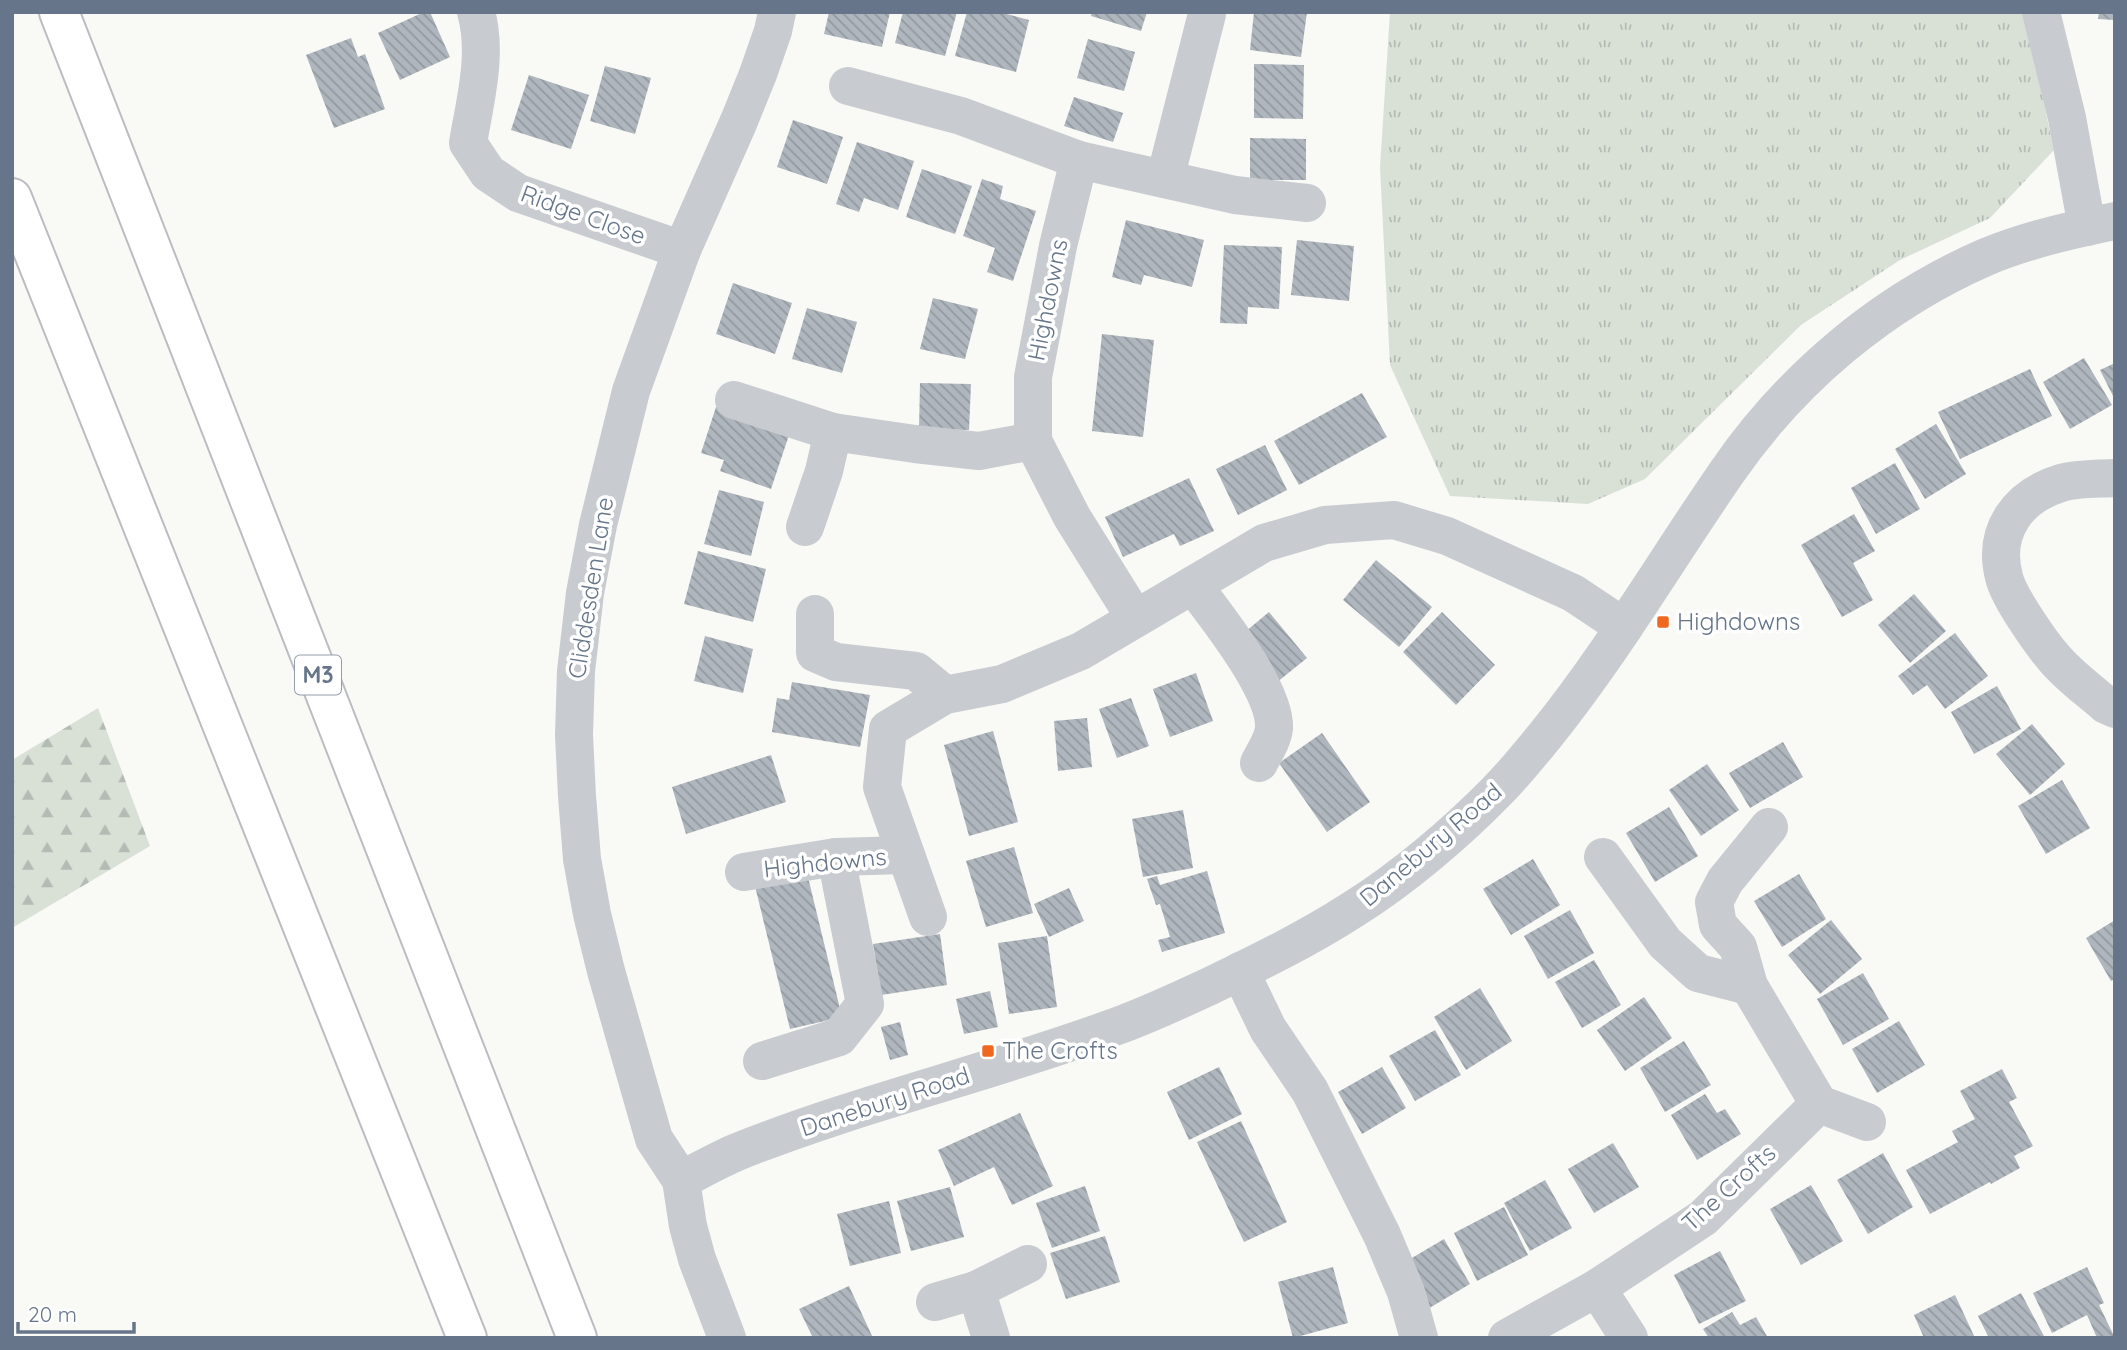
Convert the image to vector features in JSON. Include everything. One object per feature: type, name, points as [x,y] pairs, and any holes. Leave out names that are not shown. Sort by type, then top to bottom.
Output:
[{"type":"highway","name":"M3","points":[[59,12],[578,1338]]},
{"type":"highway","points":[[12,198],[467,1338]]},
{"type":"street","name":"Ridge Close","points":[[476,12],[481,30],[480,67],[468,144],[488,173],[518,193],[682,250]]},
{"type":"street","name":"Cliddesden Lane","points":[[727,1338],[697,1259],[688,1226],[681,1180],[654,1139],[595,925],[582,859],[574,735],[576,671],[585,593],[613,458],[631,391],[682,250],[744,110],[777,12]]},
{"type":"street","points":[[2041,12],[2067,118],[2101,224]]},
{"type":"street","points":[[1164,179],[1207,14]]},
{"type":"street","points":[[848,86],[961,116],[1079,160],[1235,195],[1307,203]]},
{"type":"street","name":"Highdowns","points":[[1079,160],[1058,246],[1032,377],[1033,441],[1072,517],[1135,618]]},
{"type":"street","name":"Danebury Road","points":[[681,1180],[748,1148],[1156,1011],[1240,971],[1356,908],[1433,849],[1499,789],[1557,721],[1625,627],[1730,468],[1793,393],[1839,348],[1906,298],[1989,256],[2101,224]]},
{"type":"street","points":[[734,400],[833,432],[979,451],[1033,441]]},
{"type":"street","points":[[805,527],[824,471],[833,432]]},
{"type":"street","points":[[2115,478],[2064,482],[2043,490],[2027,501],[2014,513],[2005,530],[2001,562],[2004,579],[2018,605],[2055,659],[2106,705],[2115,709]]},
{"type":"street","name":"Highdowns","points":[[928,917],[882,787],[888,729],[945,695],[1002,684],[1081,651],[1264,543],[1325,525],[1394,520],[1447,536],[1573,593],[1625,627]]},
{"type":"street","points":[[1193,585],[1259,682],[1274,713],[1274,732],[1259,763]]},
{"type":"street","points":[[815,614],[815,653],[836,662],[916,671],[945,695]]},
{"type":"street","points":[[1769,827],[1725,881],[1714,902],[1718,925],[1738,947],[1749,986],[1819,1104],[1867,1122]]},
{"type":"street","name":"Highdowns","points":[[744,872],[836,857],[905,855]]},
{"type":"street","points":[[762,1061],[839,1037],[865,1004],[836,857]]},
{"type":"street","points":[[1603,857],[1665,943],[1699,973],[1749,986]]},
{"type":"street","points":[[1240,971],[1268,1029],[1310,1091],[1382,1235],[1406,1292],[1419,1338]]},
{"type":"street","name":"The Crofts","points":[[1507,1338],[1597,1287],[1703,1218],[1819,1104]]},
{"type":"street","points":[[935,1302],[976,1290],[1028,1264]]},
{"type":"street","points":[[1597,1287],[1629,1338]]},
{"type":"street","points":[[976,1290],[991,1338]]},
{"type":"green space","points":[[1390,12],[2024,12],[2054,150],[1990,218],[1900,260],[1801,325],[1645,479],[1588,504],[1450,496],[1390,365],[1380,167]]},
{"type":"green space","points":[[98,708],[150,846],[12,928],[12,760]]},
{"type":"building","points":[[424,12],[430,12],[450,57],[400,80],[378,33]]},
{"type":"building","points":[[829,12],[890,12],[882,47],[824,34]]},
{"type":"building","points":[[903,12],[957,12],[945,56],[895,43]]},
{"type":"building","points":[[967,12],[999,12],[1029,20],[1016,72],[955,56]]},
{"type":"building","points":[[1092,12],[1147,12],[1141,31],[1091,16]]},
{"type":"building","points":[[1254,12],[1307,12],[1301,57],[1250,50]]},
{"type":"building","points":[[2099,12],[2115,12],[2115,20],[2098,19]]},
{"type":"building","points":[[351,38],[358,57],[365,54],[385,109],[334,128],[306,55]]},
{"type":"building","points":[[1088,39],[1135,52],[1124,91],[1077,78]]},
{"type":"building","points":[[1254,64],[1304,65],[1303,119],[1254,118]]},
{"type":"building","points":[[605,66],[651,78],[635,134],[590,121]]},
{"type":"building","points":[[529,75],[589,95],[571,149],[511,130]]},
{"type":"building","points":[[1074,97],[1123,113],[1113,142],[1064,126]]},
{"type":"building","points":[[793,120],[843,137],[827,184],[777,167]]},
{"type":"building","points":[[1250,138],[1306,139],[1306,180],[1250,180]]},
{"type":"building","points":[[857,142],[914,161],[898,210],[864,198],[859,212],[836,204]]},
{"type":"building","points":[[922,169],[972,186],[955,234],[906,217]]},
{"type":"building","points":[[982,179],[1003,186],[1000,199],[1036,211],[1013,281],[987,272],[995,248],[963,236]]},
{"type":"building","points":[[1126,220],[1204,240],[1192,287],[1144,275],[1141,285],[1112,277]]},
{"type":"building","points":[[1297,240],[1354,246],[1349,301],[1291,295]]},
{"type":"building","points":[[1224,245],[1282,247],[1279,309],[1248,307],[1247,324],[1220,323]]},
{"type":"building","points":[[733,283],[792,303],[775,354],[716,334]]},
{"type":"building","points":[[933,298],[978,309],[965,359],[920,349]]},
{"type":"building","points":[[807,308],[857,322],[842,373],[792,359]]},
{"type":"building","points":[[1102,334],[1154,340],[1143,437],[1092,431]]},
{"type":"building","points":[[2084,358],[2112,405],[2070,429],[2043,382]]},
{"type":"building","points":[[2115,363],[2115,400],[2100,370]]},
{"type":"building","points":[[2030,369],[2052,416],[1960,459],[1938,412]]},
{"type":"building","points":[[920,383],[971,384],[969,430],[919,429]]},
{"type":"building","points":[[1362,393],[1387,437],[1299,485],[1274,441]]},
{"type":"building","points":[[716,407],[790,432],[771,489],[720,471],[724,460],[701,453]]},
{"type":"building","points":[[1936,424],[1966,474],[1925,499],[1895,449]]},
{"type":"building","points":[[1265,445],[1287,490],[1238,515],[1216,469]]},
{"type":"building","points":[[1895,463],[1920,509],[1876,534],[1851,488]]},
{"type":"building","points":[[1189,478],[1214,531],[1180,546],[1174,534],[1123,557],[1105,517]]},
{"type":"building","points":[[719,490],[764,502],[751,556],[704,544]]},
{"type":"building","points":[[1854,514],[1875,551],[1853,563],[1873,600],[1842,617],[1801,545]]},
{"type":"building","points":[[698,551],[766,569],[753,622],[684,604]]},
{"type":"building","points":[[1376,560],[1432,607],[1399,647],[1343,600]]},
{"type":"building","points":[[1914,594],[1946,631],[1910,663],[1878,625]]},
{"type":"building","points":[[1269,612],[1307,658],[1271,687],[1233,642]]},
{"type":"building","points":[[1442,612],[1495,665],[1456,705],[1403,652]]},
{"type":"building","points":[[1955,633],[1988,676],[1945,709],[1927,685],[1913,695],[1898,676]]},
{"type":"building","points":[[705,636],[753,649],[743,693],[694,681]]},
{"type":"building","points":[[1196,673],[1213,721],[1170,737],[1153,689]]},
{"type":"building","points":[[792,682],[870,695],[860,747],[772,732],[777,698],[789,700]]},
{"type":"building","points":[[1997,686],[2021,729],[1974,754],[1951,712]]},
{"type":"building","points":[[1131,698],[1149,746],[1117,758],[1099,709]]},
{"type":"building","points":[[1087,718],[1092,767],[1058,771],[1054,721]]},
{"type":"building","points":[[2032,724],[2065,764],[2030,795],[1996,754]]},
{"type":"building","points":[[993,731],[1018,822],[969,836],[944,745]]},
{"type":"building","points":[[1322,733],[1370,802],[1327,832],[1279,763]]},
{"type":"building","points":[[1783,742],[1803,777],[1750,808],[1729,773]]},
{"type":"building","points":[[771,755],[786,802],[686,834],[672,787]]},
{"type":"building","points":[[1707,764],[1739,810],[1701,836],[1669,790]]},
{"type":"building","points":[[2062,780],[2090,828],[2046,854],[2018,806]]},
{"type":"building","points":[[1669,807],[1698,856],[1655,882],[1626,833]]},
{"type":"building","points":[[1183,810],[1193,868],[1143,877],[1132,819]]},
{"type":"building","points":[[1014,847],[1033,913],[986,927],[966,861]]},
{"type":"building","points":[[1533,859],[1560,905],[1511,935],[1483,889]]},
{"type":"building","points":[[806,869],[842,1017],[790,1029],[754,882]]},
{"type":"building","points":[[1207,871],[1225,933],[1162,952],[1158,940],[1170,937],[1160,904],[1156,905],[1147,879],[1157,876],[1160,885]]},
{"type":"building","points":[[1799,874],[1826,919],[1782,947],[1754,901]]},
{"type":"building","points":[[1069,888],[1084,921],[1049,937],[1034,904]]},
{"type":"building","points":[[1570,910],[1594,953],[1548,979],[1524,936]]},
{"type":"building","points":[[1831,920],[1862,959],[1820,994],[1788,955]]},
{"type":"building","points":[[2115,920],[2115,979],[2111,981],[2086,938]]},
{"type":"building","points":[[940,934],[947,985],[881,995],[873,944]]},
{"type":"building","points":[[1047,936],[1057,1007],[1009,1014],[998,943]]},
{"type":"building","points":[[1594,960],[1621,1005],[1582,1028],[1555,982]]},
{"type":"building","points":[[1863,973],[1889,1019],[1843,1045],[1817,999]]},
{"type":"building","points":[[1480,988],[1512,1041],[1466,1070],[1434,1017]]},
{"type":"building","points":[[990,991],[998,1027],[964,1034],[956,999]]},
{"type":"building","points":[[1644,997],[1672,1038],[1625,1071],[1597,1030]]},
{"type":"building","points":[[1899,1021],[1925,1065],[1877,1093],[1852,1049]]},
{"type":"building","points":[[900,1022],[908,1055],[890,1060],[881,1027]]},
{"type":"building","points":[[1435,1030],[1461,1075],[1415,1101],[1389,1056]]},
{"type":"building","points":[[1684,1041],[1711,1085],[1665,1112],[1640,1068]]},
{"type":"building","points":[[1219,1067],[1242,1114],[1189,1140],[1167,1092]]},
{"type":"building","points":[[1382,1067],[1406,1108],[1362,1134],[1338,1092]]},
{"type":"building","points":[[2002,1069],[2017,1098],[2009,1102],[2033,1146],[2014,1156],[2020,1168],[1930,1214],[1906,1170],[1958,1142],[1952,1131],[1975,1119],[1960,1091]]},
{"type":"building","points":[[1705,1094],[1717,1113],[1725,1109],[1741,1134],[1697,1160],[1671,1115]]},
{"type":"building","points":[[1020,1113],[1053,1186],[1012,1205],[994,1167],[954,1186],[938,1150]]},
{"type":"building","points":[[1241,1121],[1287,1222],[1244,1242],[1197,1142]]},
{"type":"building","points":[[1613,1143],[1639,1187],[1594,1213],[1568,1169]]},
{"type":"building","points":[[1883,1153],[1913,1207],[1868,1234],[1837,1180]]},
{"type":"building","points":[[1545,1180],[1572,1228],[1530,1251],[1504,1203]]},
{"type":"building","points":[[1811,1185],[1843,1241],[1801,1265],[1770,1209]]},
{"type":"building","points":[[1085,1186],[1100,1231],[1052,1248],[1036,1203]]},
{"type":"building","points":[[950,1187],[964,1237],[911,1251],[897,1201]]},
{"type":"building","points":[[889,1201],[901,1253],[850,1266],[837,1214]]},
{"type":"building","points":[[1504,1207],[1528,1255],[1477,1281],[1454,1233]]},
{"type":"building","points":[[1105,1236],[1120,1282],[1066,1299],[1050,1253]]},
{"type":"building","points":[[1444,1239],[1470,1284],[1426,1310],[1400,1265]]},
{"type":"building","points":[[1720,1251],[1746,1301],[1699,1324],[1674,1275]]},
{"type":"building","points":[[1333,1267],[1348,1323],[1293,1338],[1278,1282]]},
{"type":"building","points":[[2087,1267],[2104,1303],[2099,1305],[2115,1338],[2097,1338],[2087,1315],[2052,1333],[2033,1293]]},
{"type":"building","points":[[849,1286],[873,1338],[813,1338],[799,1309]]},
{"type":"building","points":[[2021,1293],[2045,1338],[1989,1338],[1978,1316]]},
{"type":"building","points":[[1955,1295],[1975,1338],[1924,1338],[1914,1315]]},
{"type":"building","points":[[1732,1312],[1740,1325],[1756,1317],[1768,1338],[1709,1338],[1703,1329]]},
{"type":"place","name":"Highdowns","points":[[1663,622]]},
{"type":"place","name":"The Crofts","points":[[988,1051]]}]
